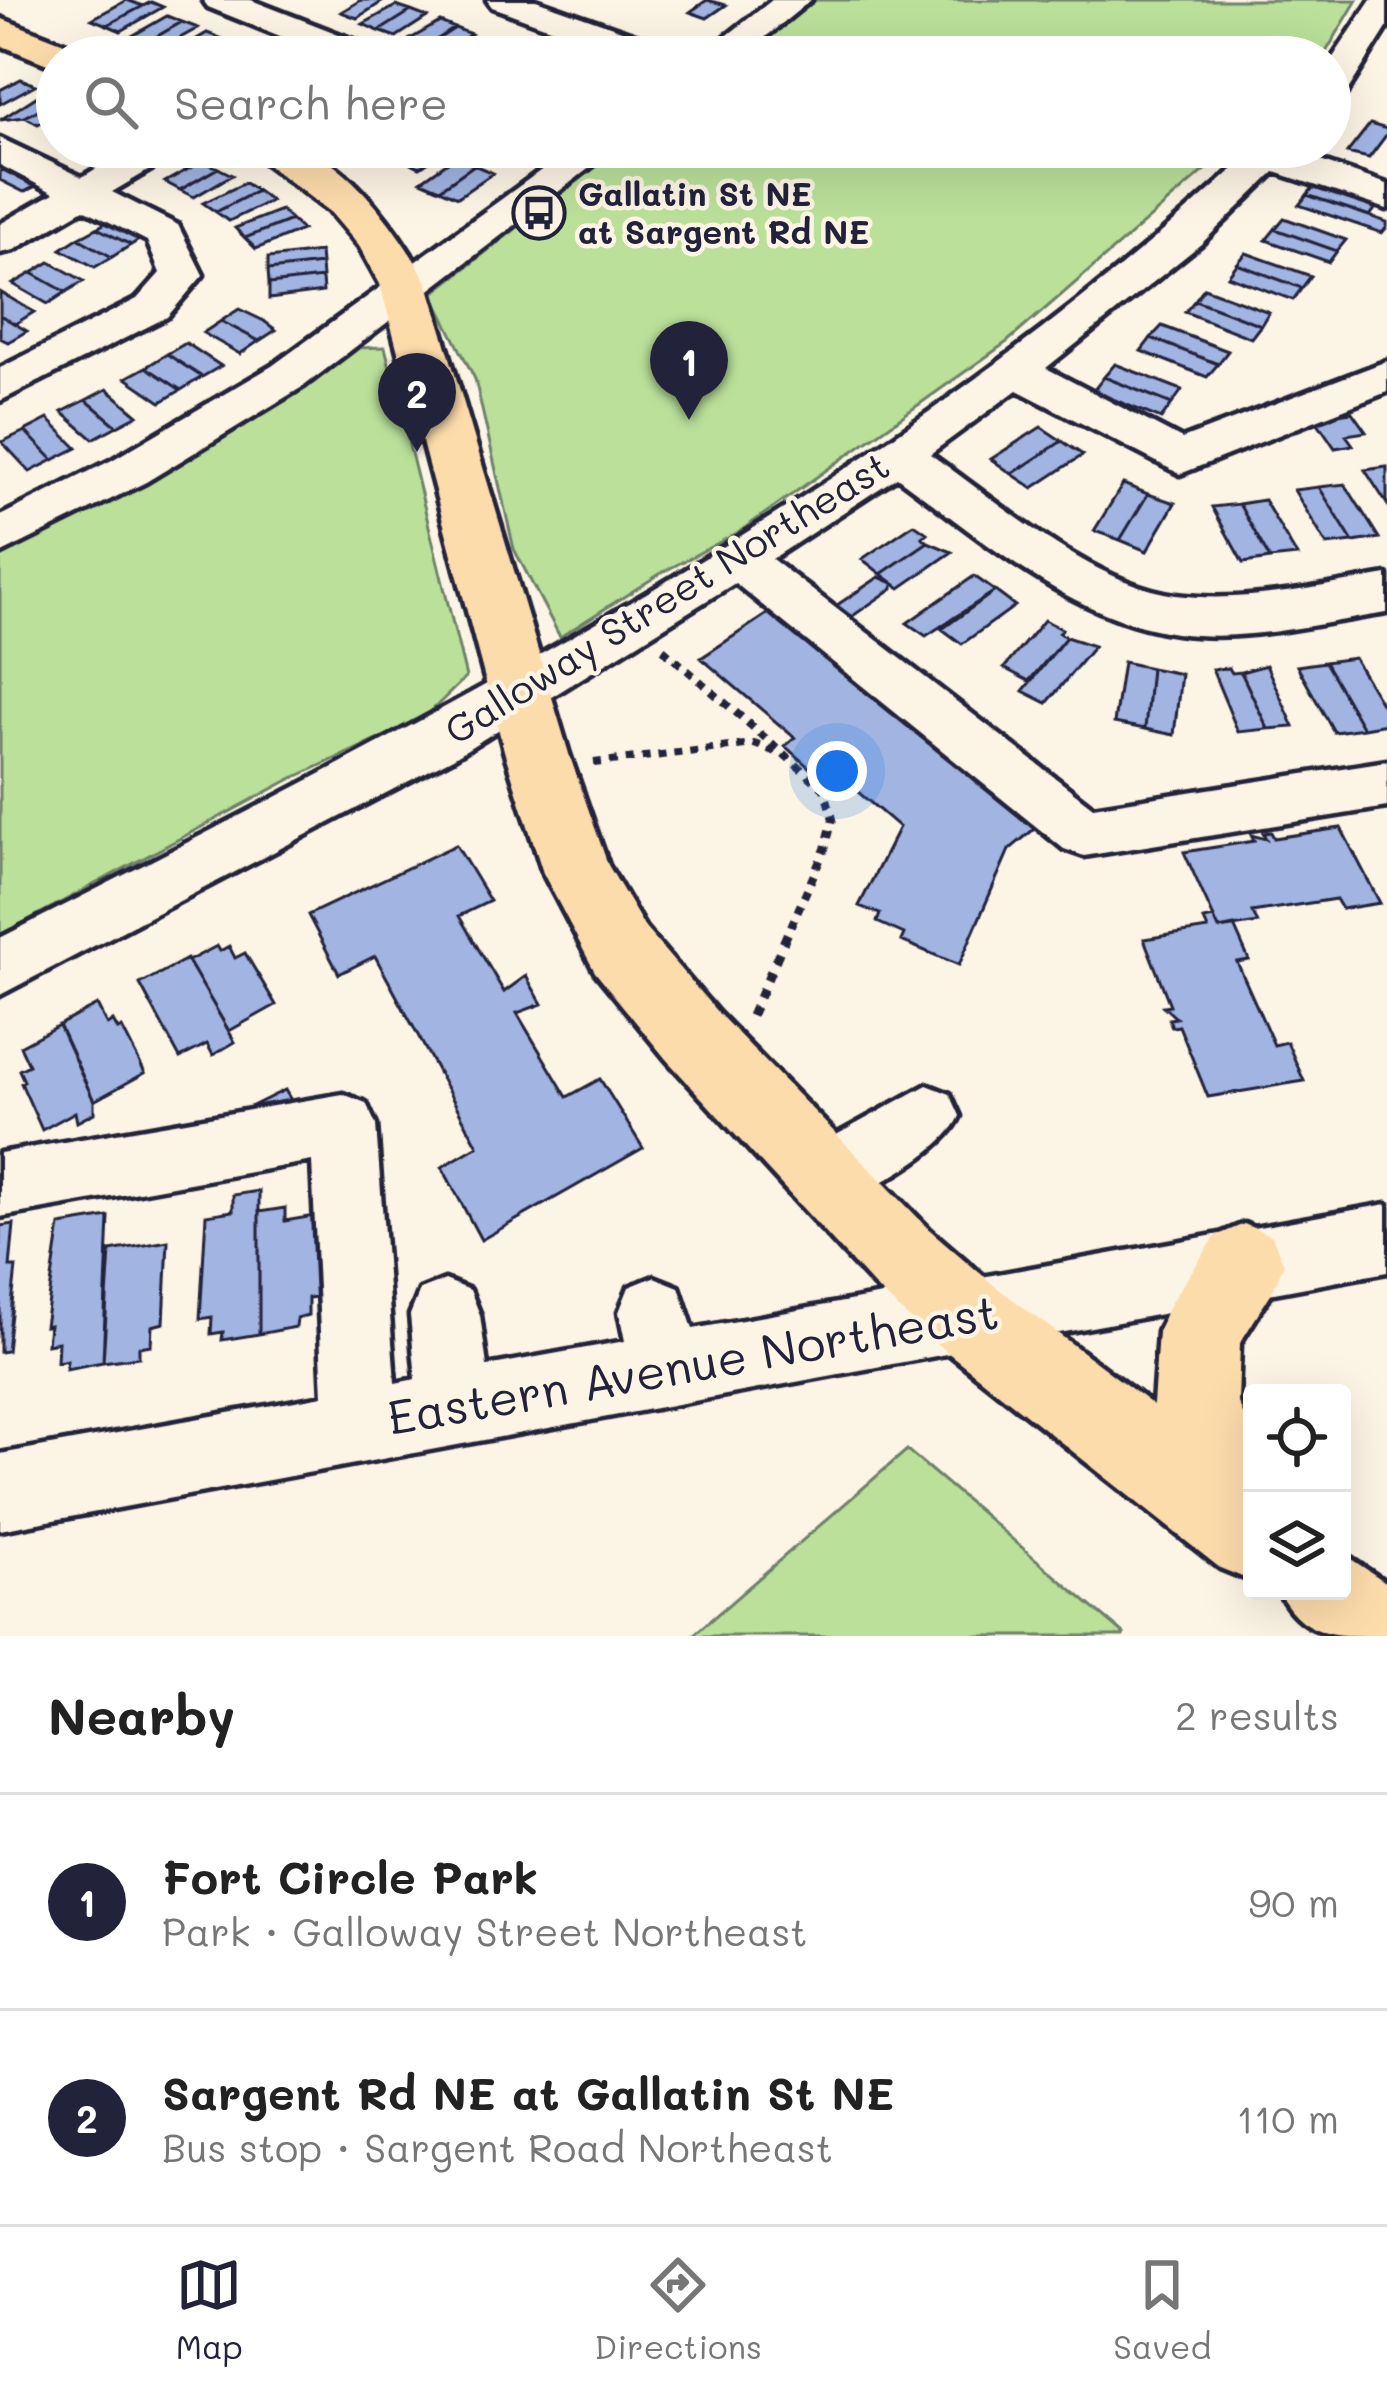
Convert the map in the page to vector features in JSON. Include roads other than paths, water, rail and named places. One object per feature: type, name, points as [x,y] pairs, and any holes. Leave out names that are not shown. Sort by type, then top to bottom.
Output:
[{"type":"main road","points":[[1,32],[36,46]]},
{"type":"main road","points":[[303,168],[358,214],[385,249],[406,290],[519,692],[577,873],[601,920],[656,995],[824,1178],[966,1315],[1243,1527]]},
{"type":"main road","points":[[1243,1514],[1195,1406],[1198,1332],[1244,1264]]},
{"type":"main road","points":[[1335,1600],[1382,1636]]},
{"type":"street","points":[[220,0],[311,36]]},
{"type":"street","points":[[505,0],[604,36]]},
{"type":"street","points":[[746,36],[794,0]]},
{"type":"street","points":[[1351,74],[1386,4]]},
{"type":"street","points":[[0,150],[164,234],[182,275],[152,308],[0,386]]},
{"type":"street","points":[[0,241],[125,168]]},
{"type":"street","points":[[0,537],[129,471],[334,345],[568,168]]},
{"type":"street","name":"Galloway Street Northeast","points":[[0,968],[434,743],[737,558],[898,454],[1015,370],[1187,236],[1258,168]]},
{"type":"street","points":[[1315,168],[1387,197]]},
{"type":"street","points":[[1015,370],[1180,458],[1387,375]]},
{"type":"street","points":[[898,454],[1091,586],[1139,607],[1206,615],[1387,594]]},
{"type":"street","points":[[737,558],[1084,832],[1387,784]]},
{"type":"street","points":[[824,1178],[927,1116]]},
{"type":"street","points":[[0,1185],[343,1125],[362,1426]]},
{"type":"street","name":"Eastern Avenue Northeast","points":[[0,1492],[456,1410],[660,1341],[966,1315],[1387,1238]]},
{"type":"street","points":[[445,1315],[456,1410]]},
{"type":"place","name":"Gallatin St NE at Sargent Rd NE","points":[[539,213]]},
{"type":"place","name":"Fort Circle Park","points":[[689,420]]},
{"type":"place","name":"Sargent Rd NE at Gallatin St NE","points":[[417,452]]}]
